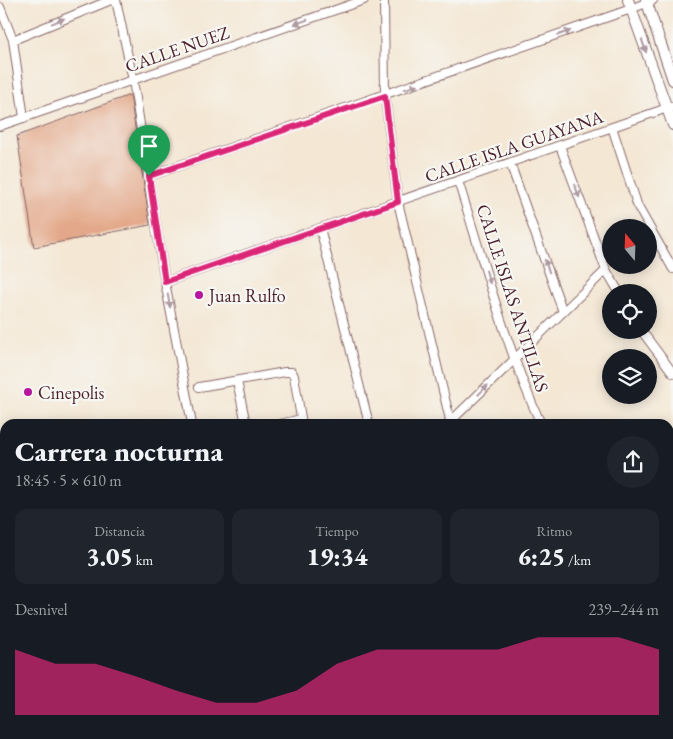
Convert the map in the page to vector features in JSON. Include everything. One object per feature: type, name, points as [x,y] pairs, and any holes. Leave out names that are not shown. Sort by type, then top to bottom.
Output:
[{"type":"street","points":[[13,40],[111,0]]},
{"type":"street","points":[[116,0],[133,80],[165,282],[191,419]]},
{"type":"street","name":"CALLE NUEZ","points":[[0,126],[364,0]]},
{"type":"street","points":[[384,0],[385,96],[398,202],[449,419]]},
{"type":"street","points":[[149,176],[385,96],[629,5],[649,1],[673,80]]},
{"type":"street","points":[[629,5],[669,107],[673,125]]},
{"type":"street","points":[[0,6],[13,40],[24,118]]},
{"type":"street","name":"CALLE ISLA GUAYANA","points":[[165,282],[669,107]]},
{"type":"street","points":[[612,128],[638,207],[673,269]]},
{"type":"street","points":[[560,146],[602,259]]},
{"type":"street","points":[[510,163],[563,312]]},
{"type":"street","name":"CALLE ISLAS ANTILLAS","points":[[458,181],[514,359],[539,419]]},
{"type":"street","points":[[320,228],[368,419]]},
{"type":"street","points":[[454,419],[602,274]]},
{"type":"street","points":[[648,339],[673,373]]},
{"type":"street","points":[[199,387],[292,372],[301,419]]},
{"type":"street","points":[[237,381],[245,419]]},
{"type":"building","points":[[130,95],[150,225],[34,247],[17,136]]},
{"type":"place","name":"Juan Rulfo","points":[[199,295]]},
{"type":"place","name":"Cinepolis","points":[[28,392]]},
{"type":"route","points":[[385,96],[398,202],[165,282],[149,176],[385,96]]}]
